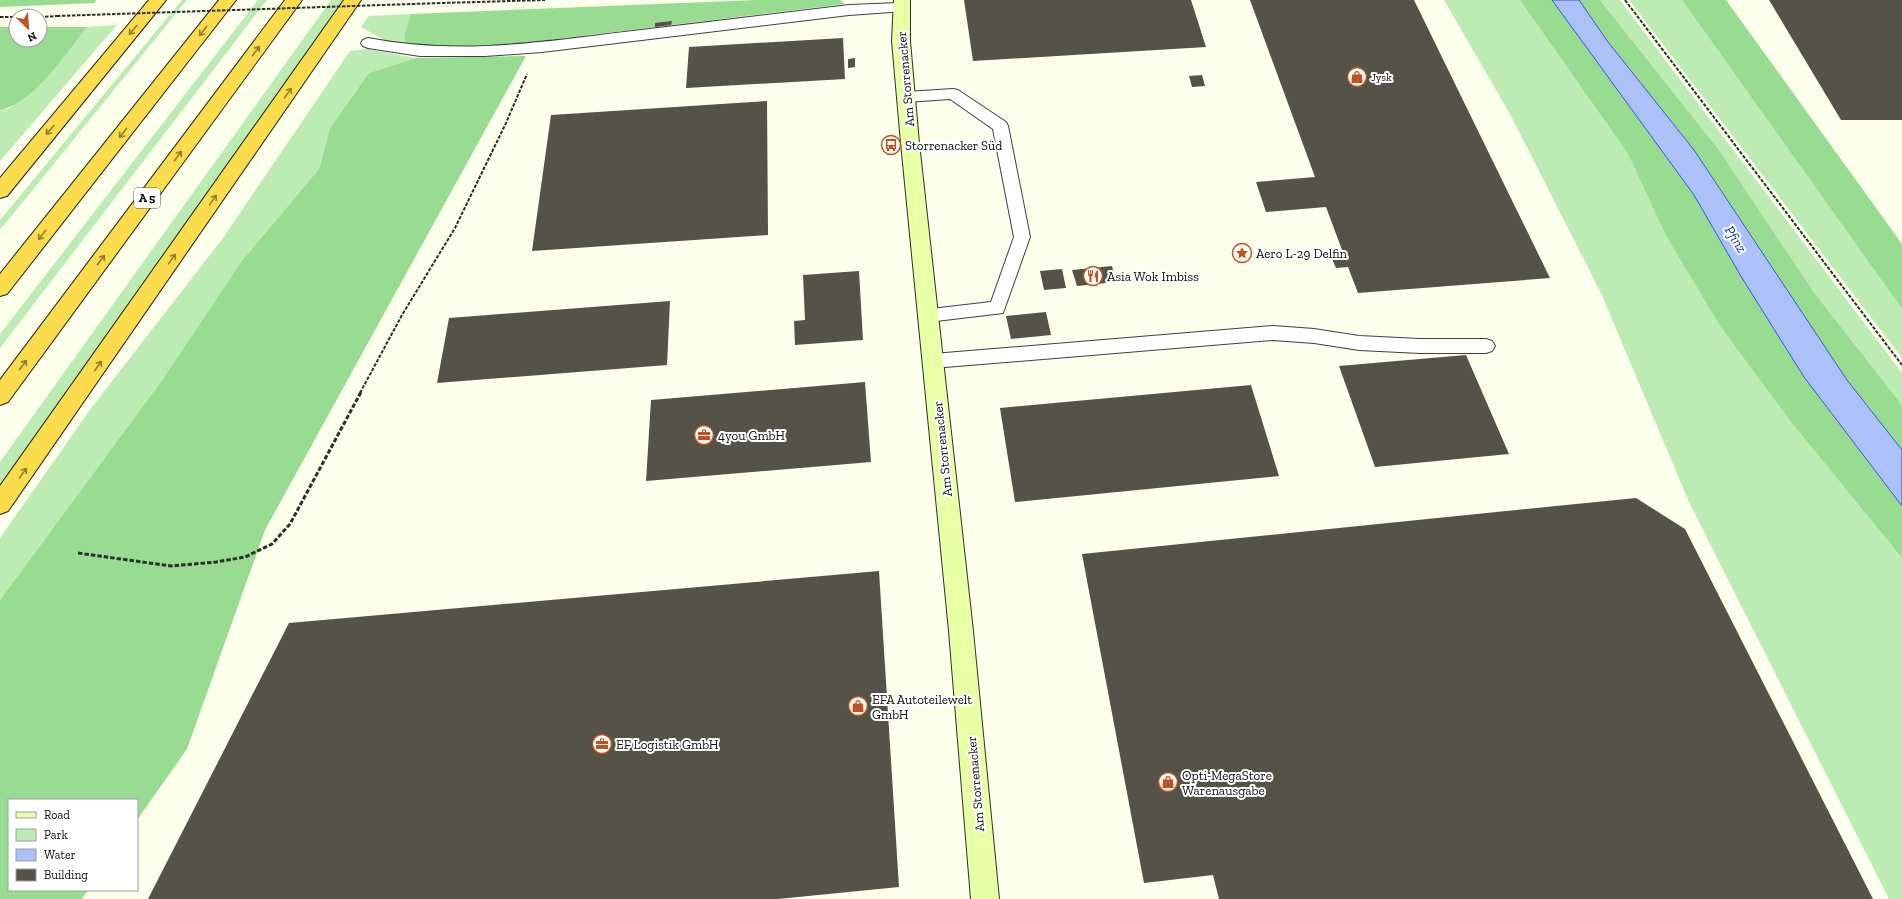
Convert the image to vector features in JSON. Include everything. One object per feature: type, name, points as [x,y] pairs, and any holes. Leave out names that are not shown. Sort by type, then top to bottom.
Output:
[{"type":"highway","points":[[0,192],[158,0]]},
{"type":"highway","points":[[0,288],[228,0]]},
{"type":"highway","name":"A 5","points":[[0,396],[294,0]]},
{"type":"highway","points":[[0,504],[352,0]]},
{"type":"street","name":"Am Storrenacker","points":[[901,4],[906,97],[961,631],[985,899]]},
{"type":"lane","points":[[368,43],[430,52],[542,47],[901,4]]},
{"type":"lane","points":[[906,97],[953,94],[1000,126],[1022,237],[997,308],[928,316]]},
{"type":"lane","points":[[933,361],[1273,333],[1314,336],[1359,343],[1420,346],[1486,346]]},
{"type":"path","points":[[48,16],[545,0]]},
{"type":"path","points":[[1625,0],[1902,365]]},
{"type":"path","points":[[78,553],[171,566],[245,557],[272,544],[290,524],[402,315],[455,228],[506,123],[531,66],[542,47]]},
{"type":"green space","points":[[0,0],[96,0],[95,3],[0,7]]},
{"type":"green space","points":[[182,0],[187,0],[0,230],[0,220]]},
{"type":"green space","points":[[258,0],[267,0],[0,348],[0,334]]},
{"type":"green space","points":[[331,0],[344,0],[0,487],[0,462]]},
{"type":"green space","points":[[757,0],[840,0],[845,4],[506,45],[439,49],[405,44],[405,32],[411,14]]},
{"type":"green space","points":[[1444,0],[1520,0],[1628,154],[1666,236],[1720,326],[1791,422],[1902,558],[1902,899],[1889,899],[1689,502],[1601,293],[1511,116]]},
{"type":"green space","points":[[1520,0],[1552,0],[1694,195],[1742,278],[1804,377],[1902,506],[1902,558],[1791,422],[1720,326],[1666,236],[1628,154]]},
{"type":"green space","points":[[1579,0],[1600,0],[1719,150],[1816,295],[1902,405],[1902,450],[1847,380],[1694,150],[1608,42]]},
{"type":"green space","points":[[1600,0],[1620,0],[1902,373],[1902,405],[1816,295],[1719,150]]},
{"type":"green space","points":[[1629,0],[1682,0],[1902,309],[1902,358]]},
{"type":"green space","points":[[1682,0],[1726,0],[1902,244],[1902,309]]},
{"type":"green space","points":[[411,14],[405,32],[405,44],[387,41],[361,27],[369,16]]},
{"type":"green space","points":[[117,25],[0,161],[0,110],[10,108],[60,60],[87,27]]},
{"type":"green space","points":[[0,27],[8,27],[8,48],[48,48],[48,27],[87,27],[37,88],[25,98],[0,110]]},
{"type":"green space","points":[[367,49],[416,58],[369,73],[330,128],[319,169],[241,262],[160,383],[0,600],[0,538],[92,407],[223,238],[350,51]]},
{"type":"green space","points":[[526,56],[265,530],[187,749],[138,819],[138,799],[8,799],[8,891],[87,891],[82,899],[0,899],[0,600],[160,383],[241,262],[319,169],[330,128],[369,73],[416,58]]},
{"type":"water","name":"Pfinz","points":[[1552,0],[1579,0],[1608,42],[1694,150],[1847,380],[1902,450],[1902,506],[1804,377],[1742,278],[1694,195]]},
{"type":"building","points":[[964,0],[1191,0],[1206,47],[973,61]]},
{"type":"building","points":[[1250,0],[1414,0],[1550,278],[1358,293],[1348,267],[1336,268],[1332,259],[1345,258],[1326,207],[1266,212],[1256,182],[1315,177]]},
{"type":"building","points":[[1769,0],[1902,0],[1902,120],[1841,120]]},
{"type":"building","points":[[672,21],[671,25],[655,27],[655,23]]},
{"type":"building","points":[[843,38],[845,79],[686,88],[689,47]]},
{"type":"building","points":[[855,58],[855,67],[848,68],[848,59]]},
{"type":"building","points":[[1202,75],[1205,86],[1192,87],[1189,76]]},
{"type":"building","points":[[767,101],[768,235],[532,251],[551,115]]},
{"type":"building","points":[[1112,266],[1116,282],[1077,286],[1072,270]]},
{"type":"building","points":[[1062,269],[1066,288],[1044,290],[1040,271]]},
{"type":"building","points":[[859,271],[863,340],[795,345],[794,321],[805,320],[803,275]]},
{"type":"building","points":[[670,301],[667,365],[437,383],[449,318]]},
{"type":"building","points":[[1046,312],[1051,335],[1011,339],[1006,316]]},
{"type":"building","points":[[1466,355],[1509,454],[1375,467],[1339,366]]},
{"type":"building","points":[[865,382],[871,462],[646,481],[651,400]]},
{"type":"building","points":[[1251,385],[1279,476],[1015,502],[1000,408]]},
{"type":"building","points":[[1636,498],[1685,529],[1873,899],[1219,899],[1213,875],[1144,883],[1082,554]]},
{"type":"building","points":[[879,571],[899,887],[778,899],[148,899],[289,623]]},
{"type":"place","name":"Jysk","points":[[1357,77]]},
{"type":"place","name":"Storrenacker Süd","points":[[891,145]]},
{"type":"place","name":"Aero L-29 Delfin","points":[[1242,253]]},
{"type":"place","name":"Asia Wok Imbiss","points":[[1093,276]]},
{"type":"place","name":"4you GmbH","points":[[704,435]]},
{"type":"place","name":"EFA Autoteilewelt GmbH","points":[[858,706]]},
{"type":"place","name":"EF Logistik GmbH","points":[[602,744]]},
{"type":"place","name":"Opti-MegaStore Warenausgabe","points":[[1168,782]]}]
